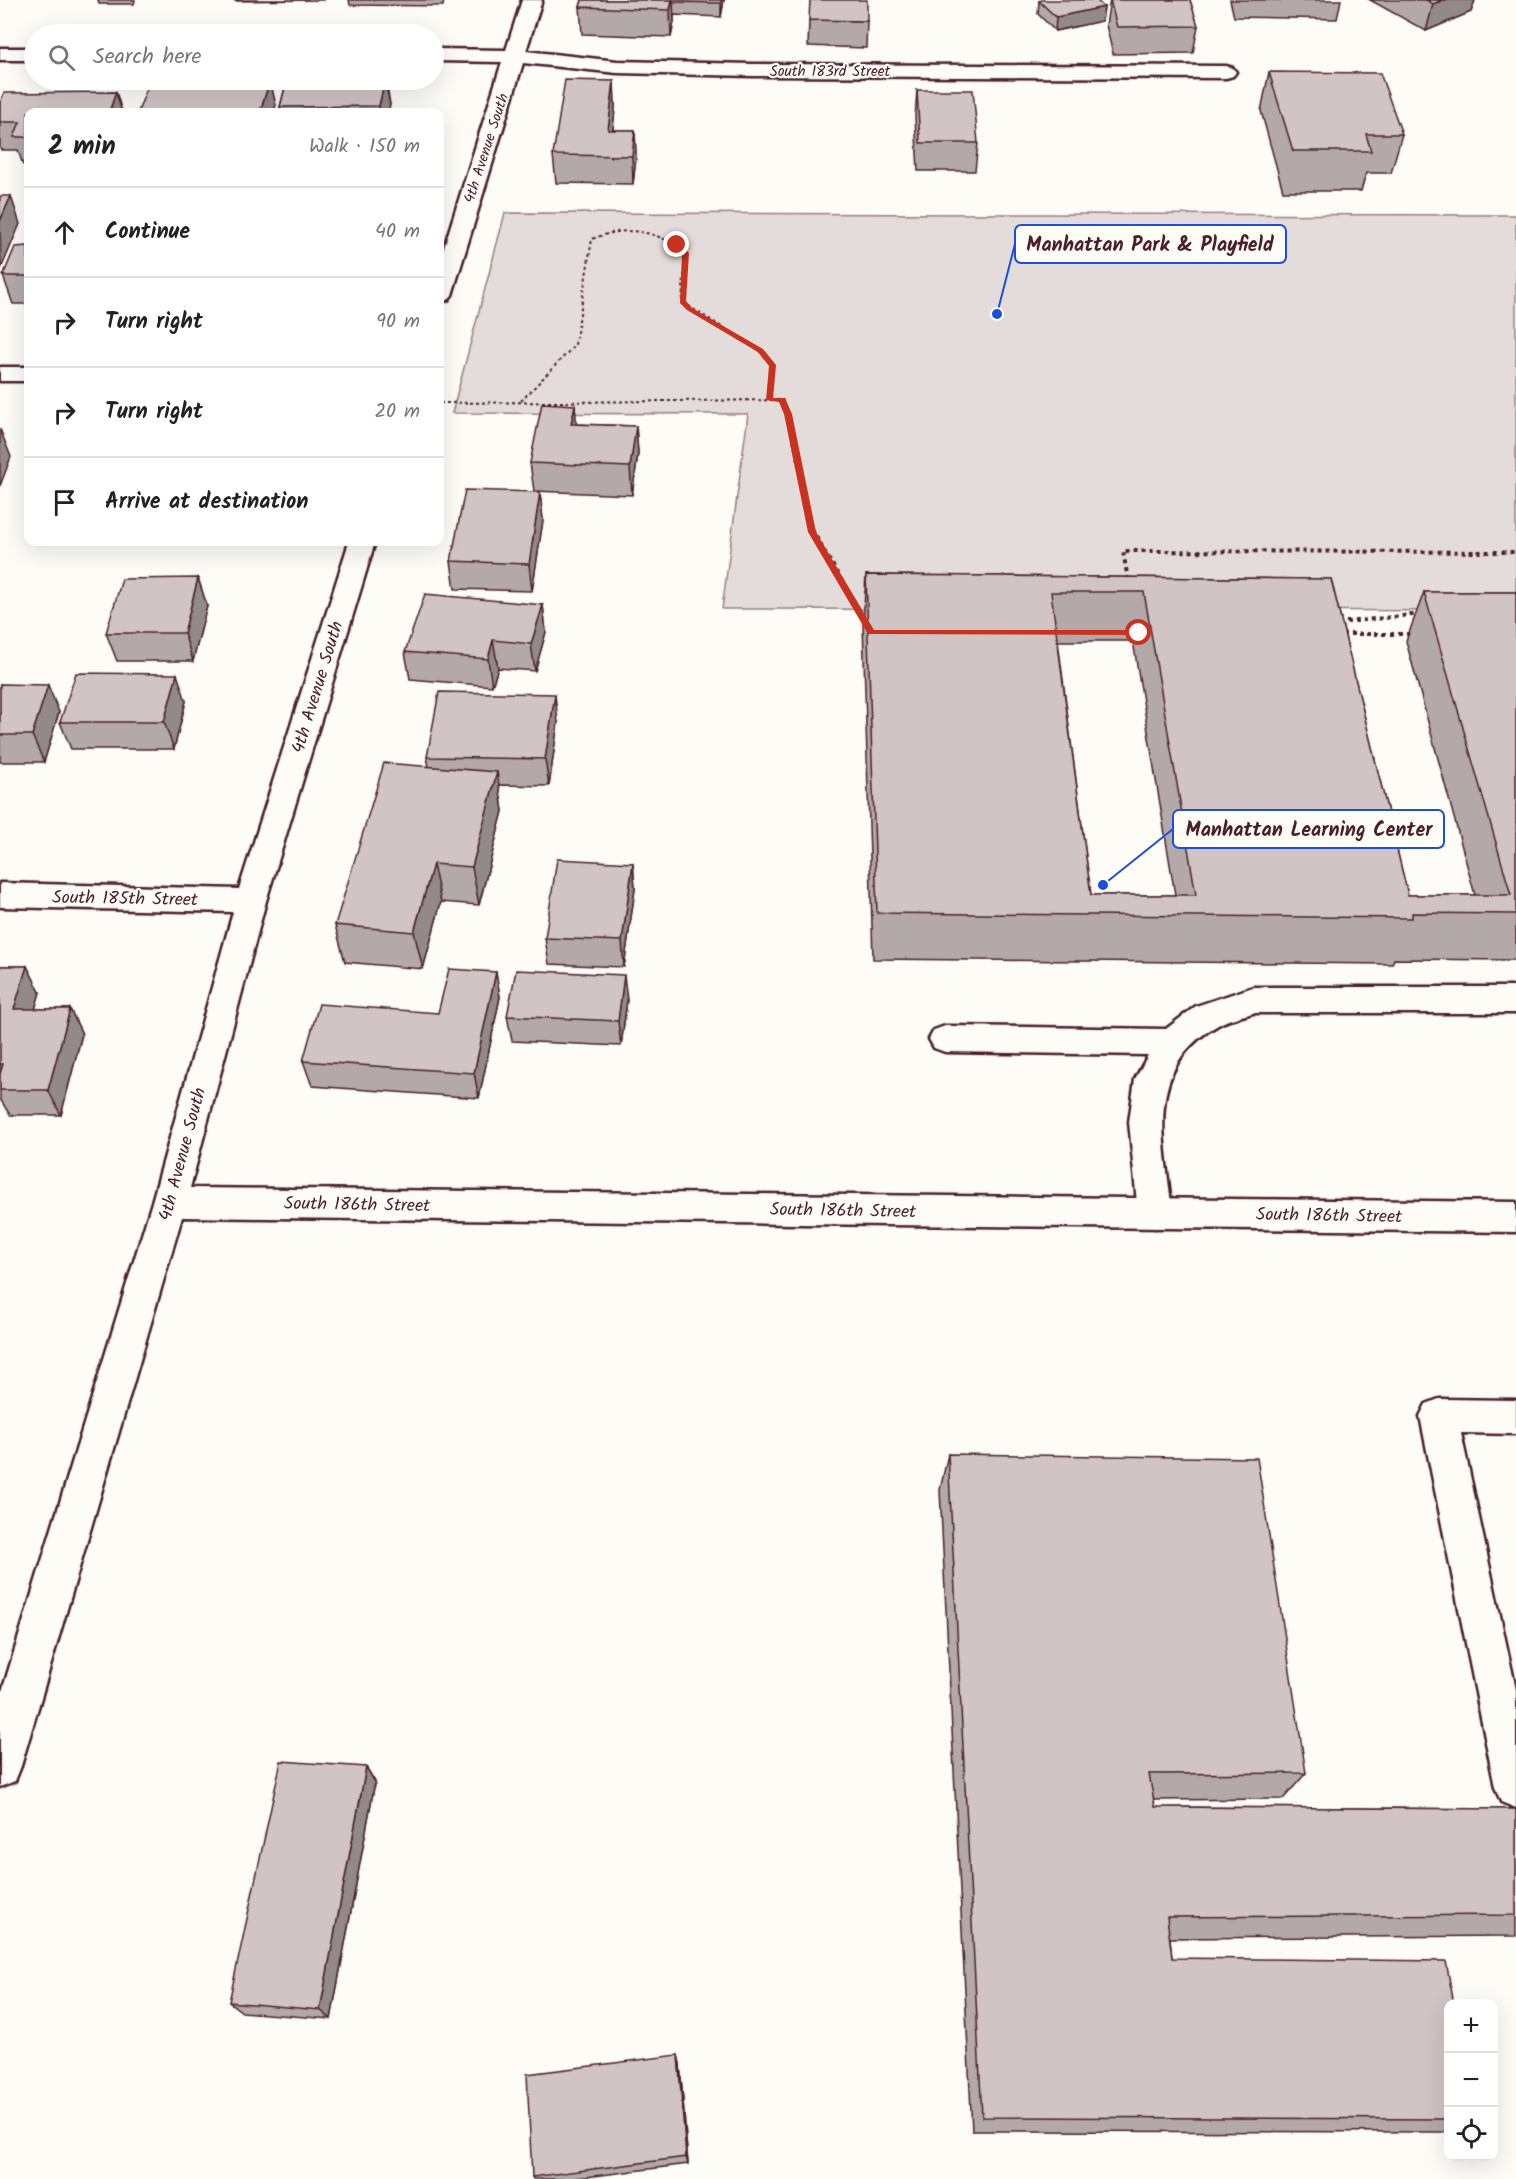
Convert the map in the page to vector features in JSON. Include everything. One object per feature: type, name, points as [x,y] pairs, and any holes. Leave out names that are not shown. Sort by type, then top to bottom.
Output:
[{"type":"street","name":"4th Avenue South","points":[[444,282],[532,0]]},
{"type":"street","points":[[0,54],[24,54]]},
{"type":"street","name":"South 183rd Street","points":[[444,55],[516,56],[617,67],[752,70],[1226,72]]},
{"type":"street","points":[[0,374],[24,374]]},
{"type":"street","name":"4th Avenue South","points":[[0,1766],[169,1202],[251,900],[361,546]]},
{"type":"street","name":"South 185th Street","points":[[0,895],[251,900]]},
{"type":"street","points":[[1155,1213],[1146,1122],[1150,1079],[1172,1042],[1207,1015],[1252,999],[1516,999]]},
{"type":"street","points":[[945,1039],[1172,1042]]},
{"type":"street","name":"South 186th Street","points":[[169,1202],[1516,1217]]},
{"type":"street","points":[[1516,1417],[1439,1416],[1516,1787]]},
{"type":"path","points":[[520,402],[575,345],[592,239],[617,232],[642,231],[663,236],[686,253],[682,302],[760,351],[772,365],[770,400]]},
{"type":"path","points":[[444,403],[782,399],[788,414],[812,532],[871,632]]},
{"type":"path","points":[[1130,585],[1123,551],[1516,552]]},
{"type":"path","points":[[1331,624],[1424,614]]},
{"type":"path","points":[[1331,634],[1412,634]]},
{"type":"shaded area","points":[[505,213],[1516,215],[1516,611],[722,609],[748,414],[452,413]]},
{"type":"building","points":[[582,0],[672,0],[670,10],[580,7]]},
{"type":"building","points":[[673,0],[721,0],[721,3],[673,2]]},
{"type":"building","points":[[810,0],[867,0],[867,21],[809,20]]},
{"type":"building","points":[[1096,0],[1104,7],[1056,17],[1039,1]]},
{"type":"building","points":[[1110,0],[1190,0],[1198,26],[1117,27]]},
{"type":"building","points":[[1426,0],[1443,0],[1433,4]]},
{"type":"building","points":[[1269,72],[1380,73],[1402,134],[1366,134],[1371,151],[1293,151]]},
{"type":"building","points":[[565,80],[614,81],[608,130],[635,130],[632,156],[553,155]]},
{"type":"building","points":[[146,90],[267,90],[261,108],[140,108]]},
{"type":"building","points":[[284,90],[383,90],[379,106],[280,107]]},
{"type":"building","points":[[917,90],[973,90],[978,143],[920,143]]},
{"type":"building","points":[[116,92],[110,108],[24,108],[24,137],[14,137],[20,122],[0,122],[0,103],[4,93]]},
{"type":"building","points":[[0,196],[11,196],[0,221]]},
{"type":"building","points":[[24,246],[24,276],[3,276],[15,247]]},
{"type":"building","points":[[542,403],[575,405],[571,424],[636,426],[630,467],[530,463]]},
{"type":"building","points":[[465,490],[540,492],[529,564],[451,561]]},
{"type":"building","points":[[866,575],[1331,579],[1408,895],[1511,895],[1424,592],[1516,592],[1516,914],[1412,913],[1412,918],[877,913]],"holes":[[[1051,592],[1144,592],[1196,895],[1091,895]]]},
{"type":"building","points":[[198,578],[184,633],[106,633],[122,579]]},
{"type":"building","points":[[425,594],[543,605],[531,644],[493,640],[488,659],[405,652]]},
{"type":"building","points":[[76,673],[177,674],[164,722],[60,722]]},
{"type":"building","points":[[0,684],[48,685],[32,735],[0,735]]},
{"type":"building","points":[[439,692],[555,694],[545,759],[427,757]]},
{"type":"building","points":[[384,763],[497,772],[472,867],[433,864],[414,932],[335,925]]},
{"type":"building","points":[[557,859],[633,863],[622,941],[545,938]]},
{"type":"building","points":[[0,966],[27,966],[14,1009],[70,1009],[48,1090],[0,1090],[0,1074],[3,1064],[0,1064]]},
{"type":"building","points":[[449,969],[496,972],[474,1073],[303,1061],[319,1004],[438,1013]]},
{"type":"building","points":[[516,970],[624,975],[618,1021],[507,1016]]},
{"type":"building","points":[[948,1454],[1257,1458],[1306,1773],[1149,1774],[1155,1807],[1516,1809],[1516,1915],[1167,1917],[1172,1958],[1446,1961],[1453,1999],[1444,1999],[1444,2119],[982,2117]]},
{"type":"building","points":[[281,1761],[366,1767],[320,2010],[229,2002]]},
{"type":"building","points":[[678,2055],[686,2157],[532,2177],[527,2074]]},
{"type":"place","name":"Manhattan Park & Playfield","points":[[997,314]]},
{"type":"place","name":"Manhattan Learning Center","points":[[1103,885]]},
{"type":"route","points":[[677,245],[686,253],[682,302],[760,351],[772,365],[770,400],[782,399],[788,414],[812,532],[871,632],[1139,633]]}]
